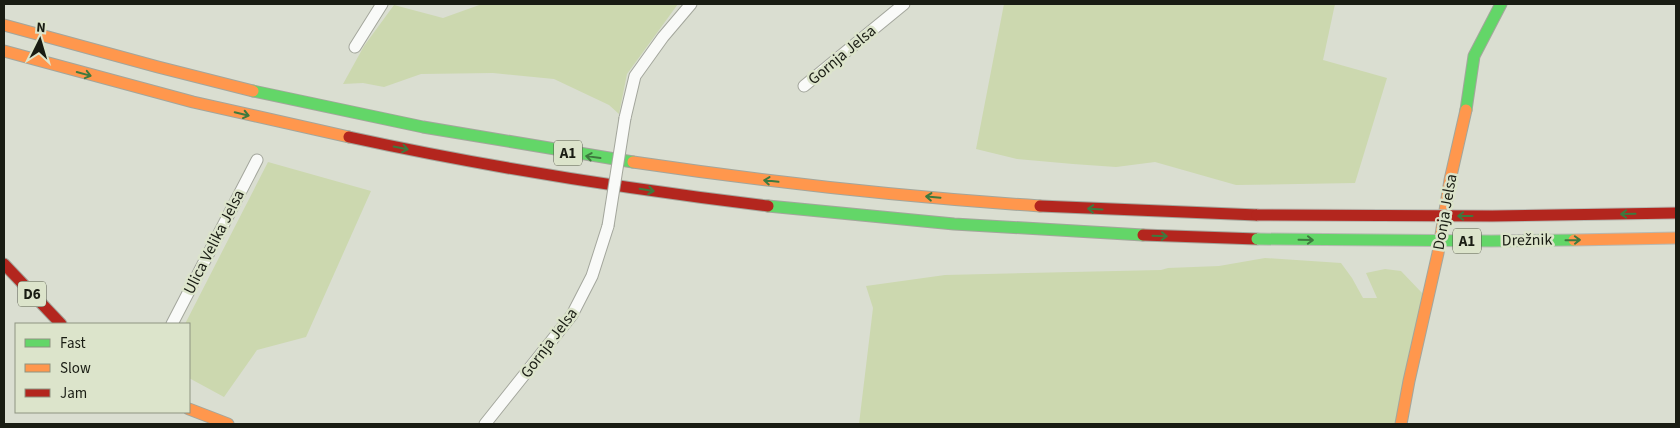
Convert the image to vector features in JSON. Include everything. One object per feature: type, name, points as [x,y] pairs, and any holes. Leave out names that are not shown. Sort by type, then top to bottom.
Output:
[{"type":"main road","name":"Donja Jelsa","points":[[1401,424],[1438,253],[1450,180],[1465,114],[1474,56],[1501,4]]},
{"type":"main road","name":"Drežnik","points":[[4,25],[224,84],[315,106],[409,125],[584,156],[736,177],[984,202],[1143,212],[1257,215],[1492,216],[1676,213]]},
{"type":"main road","name":"Drežnik","points":[[4,51],[218,108],[355,140],[532,172],[771,206],[964,225],[1138,236],[1491,241],[1676,238]]},
{"type":"main road","name":"D6","points":[[4,264],[60,323]]},
{"type":"main road","points":[[190,409],[228,424]]},
{"type":"street","points":[[355,47],[382,4]]},
{"type":"street","name":"Gornja Jelsa","points":[[485,424],[572,315],[592,276],[608,226],[625,118],[635,76],[663,37],[691,4]]},
{"type":"street","name":"Gornja Jelsa","points":[[804,86],[904,4]]},
{"type":"street","name":"Ulica Velika Jelsa","points":[[173,323],[257,160]]},
{"type":"green space","points":[[482,4],[678,4],[627,74],[619,114],[609,105],[554,79],[493,73],[421,74],[384,87],[363,83],[343,84],[364,46],[394,5],[443,18]]},
{"type":"green space","points":[[1004,4],[1335,4],[1323,60],[1387,78],[1355,183],[1236,185],[1155,162],[1116,167],[1073,164],[1017,159],[976,149]]},
{"type":"green space","points":[[268,162],[371,191],[306,337],[257,350],[224,397],[190,379],[190,323],[186,323]]},
{"type":"green space","points":[[1265,258],[1341,263],[1363,298],[1377,298],[1366,273],[1385,269],[1401,271],[1423,294],[1395,424],[859,424],[873,308],[866,286],[945,275],[1161,270],[1168,268],[1219,266]]},
{"type":"traffic: fast","points":[[1466,110],[1474,56],[1501,4]]},
{"type":"traffic: fast","points":[[253,91],[423,127],[633,162]]},
{"type":"traffic: fast","points":[[768,206],[954,224],[1143,235]]},
{"type":"traffic: fast","points":[[1257,239],[1574,240]]},
{"type":"traffic: slow","points":[[4,25],[253,91]]},
{"type":"traffic: slow","points":[[4,51],[193,102],[349,137]]},
{"type":"traffic: slow","points":[[1401,424],[1438,253],[1450,180],[1466,110]]},
{"type":"traffic: slow","points":[[633,162],[836,188],[1040,206]]},
{"type":"traffic: slow","points":[[1574,240],[1676,238]]},
{"type":"traffic: slow","points":[[190,409],[228,424]]},
{"type":"traffic: jam","points":[[349,137],[557,176],[768,206]]},
{"type":"traffic: jam","points":[[1040,206],[1257,215]]},
{"type":"traffic: jam","points":[[1257,215],[1492,216],[1676,213]]},
{"type":"traffic: jam","points":[[1143,235],[1257,239]]},
{"type":"traffic: jam","points":[[4,264],[60,323]]}]
